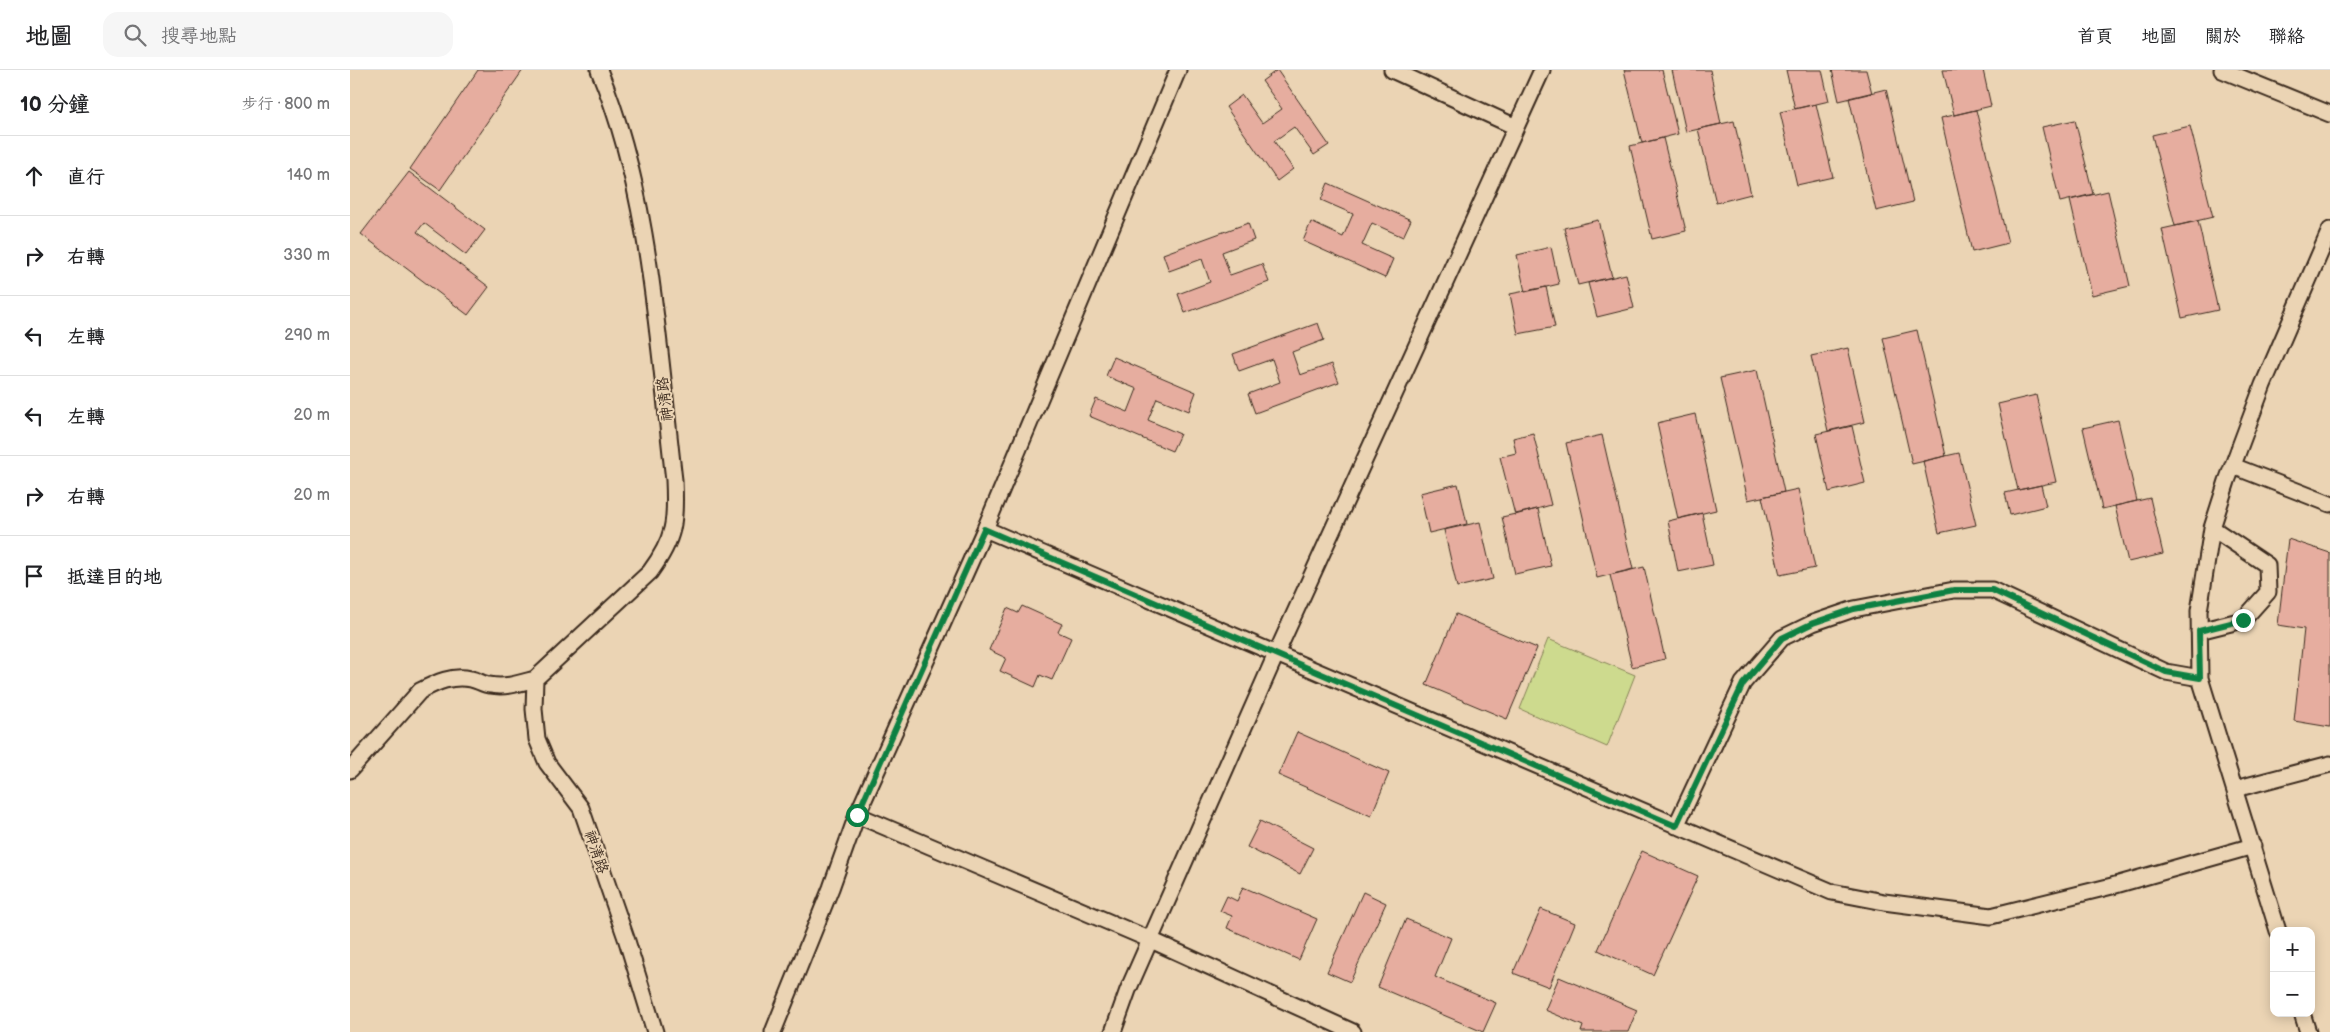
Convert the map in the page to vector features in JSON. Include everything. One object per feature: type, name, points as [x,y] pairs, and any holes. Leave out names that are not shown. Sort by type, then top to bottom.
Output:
[{"type":"street","name":"神清路","points":[[350,770],[420,691],[435,683],[457,677],[473,679],[488,686],[510,686],[536,679],[650,572],[664,552],[676,517],[674,480],[637,190],[613,102],[599,70]]},
{"type":"street","points":[[773,1032],[831,888],[857,815],[984,529],[1178,70]]},
{"type":"street","points":[[1392,70],[1516,127]]},
{"type":"street","points":[[1114,1032],[1128,990],[1277,652],[1542,70]]},
{"type":"street","points":[[2222,70],[2330,114]]},
{"type":"street","points":[[2277,927],[2200,678],[2199,631],[2202,584],[2212,528],[2233,466],[2263,385],[2330,230]]},
{"type":"street","points":[[2233,466],[2330,504]]},
{"type":"street","points":[[2199,631],[2243,620],[2268,592],[2267,565],[2212,528]]},
{"type":"street","points":[[984,529],[1277,652],[1832,892],[1884,902],[1991,916],[2112,886],[2252,846]]},
{"type":"street","points":[[1676,826],[1743,684],[1782,638],[1813,623],[1854,609],[1954,590],[1992,590],[2166,672],[2200,678]]},
{"type":"street","name":"神清路","points":[[536,679],[534,709],[537,739],[547,763],[581,808],[627,942],[655,1032]]},
{"type":"street","points":[[2235,789],[2330,764]]},
{"type":"street","points":[[857,815],[1150,940],[1353,1032]]},
{"type":"street","points":[[2303,1017],[2308,1032]]},
{"type":"green space","points":[[1548,639],[1635,675],[1607,747],[1520,709]]},
{"type":"building","points":[[478,70],[523,70],[440,190],[410,169]]},
{"type":"building","points":[[1277,70],[1329,145],[1314,155],[1294,127],[1274,141],[1293,169],[1277,181],[1226,107],[1242,95],[1262,123],[1282,109],[1262,81]]},
{"type":"building","points":[[1624,70],[1662,70],[1678,134],[1642,143]]},
{"type":"building","points":[[1672,70],[1710,70],[1721,124],[1686,132]]},
{"type":"building","points":[[1786,70],[1822,70],[1829,101],[1795,109]]},
{"type":"building","points":[[1832,70],[1866,70],[1872,93],[1839,101]]},
{"type":"building","points":[[1943,70],[1983,70],[1991,106],[1954,115]]},
{"type":"building","points":[[1886,89],[1913,202],[1876,211],[1849,98]]},
{"type":"building","points":[[1816,104],[1833,177],[1797,185],[1780,112]]},
{"type":"building","points":[[1976,110],[2008,243],[1972,252],[1941,118]]},
{"type":"building","points":[[2075,120],[2093,194],[2060,202],[2042,127]]},
{"type":"building","points":[[1734,121],[1751,194],[1716,203],[1698,129]]},
{"type":"building","points":[[2190,126],[2213,217],[2175,226],[2152,135]]},
{"type":"building","points":[[1663,138],[1686,231],[1652,239],[1630,146]]},
{"type":"building","points":[[409,172],[485,230],[466,255],[424,223],[417,232],[489,287],[468,315],[361,234]]},
{"type":"building","points":[[1328,183],[1411,220],[1403,237],[1372,223],[1362,245],[1393,259],[1385,278],[1303,241],[1311,222],[1343,237],[1353,214],[1321,200]]},
{"type":"building","points":[[2108,191],[2130,286],[2092,295],[2070,200]]},
{"type":"building","points":[[1598,220],[1612,277],[1578,285],[1564,228]]},
{"type":"building","points":[[2198,221],[2218,310],[2182,318],[2162,229]]},
{"type":"building","points":[[1248,223],[1254,240],[1222,252],[1230,275],[1262,264],[1269,282],[1185,313],[1178,294],[1210,282],[1202,259],[1169,271],[1163,254]]},
{"type":"building","points":[[1551,247],[1559,284],[1525,292],[1517,255]]},
{"type":"building","points":[[1626,274],[1634,308],[1597,317],[1588,283]]},
{"type":"building","points":[[1546,287],[1555,327],[1518,334],[1510,294]]},
{"type":"building","points":[[1318,323],[1324,340],[1292,352],[1300,375],[1332,364],[1339,382],[1255,413],[1248,394],[1280,382],[1272,359],[1239,371],[1233,354]]},
{"type":"building","points":[[1917,330],[1946,456],[1912,464],[1883,338]]},
{"type":"building","points":[[1848,348],[1865,422],[1828,431],[1811,356]]},
{"type":"building","points":[[1114,357],[1196,392],[1189,411],[1157,398],[1148,420],[1180,434],[1172,451],[1089,416],[1096,399],[1128,412],[1137,389],[1106,376]]},
{"type":"building","points":[[1757,370],[1784,492],[1748,500],[1720,378]]},
{"type":"building","points":[[2036,395],[2056,482],[2018,490],[1998,404]]},
{"type":"building","points":[[1695,414],[1716,510],[1678,519],[1657,423]]},
{"type":"building","points":[[2118,420],[2137,501],[2102,509],[2083,428]]},
{"type":"building","points":[[1852,426],[1865,483],[1829,492],[1816,434]]},
{"type":"building","points":[[1533,433],[1551,505],[1515,515],[1500,457],[1516,453],[1513,438]]},
{"type":"building","points":[[1602,435],[1633,569],[1597,578],[1566,443]]},
{"type":"building","points":[[1959,453],[1976,525],[1939,533],[1923,461]]},
{"type":"building","points":[[1458,484],[1467,524],[1429,533],[1420,493]]},
{"type":"building","points":[[2041,485],[2046,506],[2010,515],[2005,493]]},
{"type":"building","points":[[1798,489],[1815,568],[1780,575],[1762,497]]},
{"type":"building","points":[[2150,498],[2163,554],[2128,562],[2115,506]]},
{"type":"building","points":[[1538,509],[1551,566],[1515,574],[1502,517]]},
{"type":"building","points":[[1702,513],[1713,565],[1678,572],[1668,521]]},
{"type":"building","points":[[1480,522],[1493,579],[1457,587],[1444,530]]},
{"type":"building","points":[[2288,539],[2330,553],[2330,727],[2294,721],[2304,629],[2278,625]]},
{"type":"building","points":[[1644,567],[1665,659],[1632,667],[1610,575]]},
{"type":"building","points":[[1022,606],[1062,624],[1058,632],[1071,638],[1052,680],[1040,675],[1035,687],[1000,671],[1006,658],[989,650],[1007,608],[1018,613]]},
{"type":"building","points":[[1456,614],[1537,648],[1507,719],[1426,685]]},
{"type":"building","points":[[1297,732],[1389,773],[1371,816],[1278,775]]},
{"type":"building","points":[[1260,821],[1313,848],[1300,874],[1247,847]]},
{"type":"building","points":[[1642,851],[1698,876],[1653,975],[1598,950]]},
{"type":"building","points":[[1243,887],[1317,919],[1299,960],[1227,928],[1232,916],[1220,911],[1227,896],[1237,901]]},
{"type":"building","points":[[1363,892],[1386,903],[1350,982],[1327,972]]},
{"type":"building","points":[[1541,909],[1575,923],[1549,987],[1513,973]]},
{"type":"building","points":[[1406,919],[1451,938],[1435,977],[1496,1003],[1483,1032],[1378,987]]},
{"type":"building","points":[[1559,977],[1637,1010],[1628,1032],[1581,1032],[1583,1026],[1545,1010]]},
{"type":"route","points":[[857,815],[984,529],[1277,652],[1676,826],[1743,684],[1782,638],[1813,623],[1854,609],[1918,595],[1975,588],[1992,590],[2166,672],[2200,678],[2199,631],[2243,620]]}]
